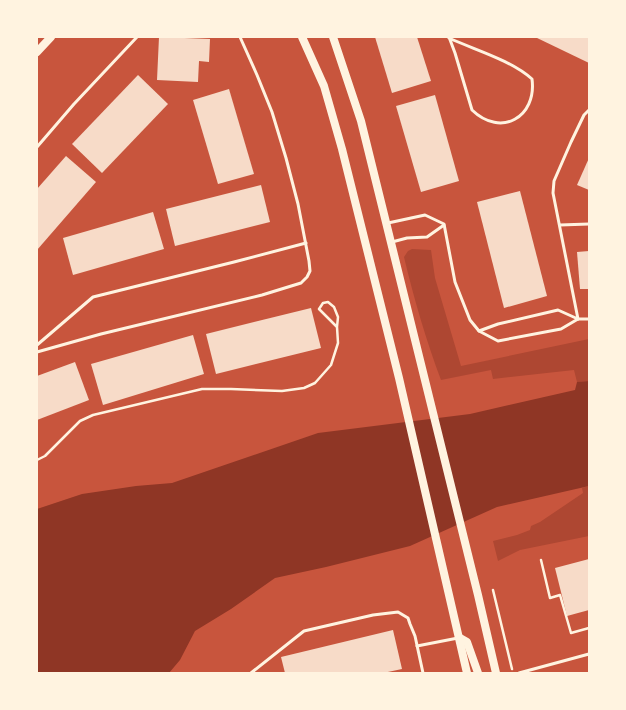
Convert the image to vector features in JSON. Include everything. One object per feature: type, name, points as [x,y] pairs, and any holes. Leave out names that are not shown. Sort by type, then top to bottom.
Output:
[{"type":"main road","points":[[37,52],[51,37]]},
{"type":"main road","points":[[302,37],[324,86],[342,149],[399,378],[467,673]]},
{"type":"main road","points":[[333,37],[361,121],[424,372],[496,673]]},
{"type":"main road","points":[[460,638],[467,642],[478,673]]},
{"type":"lane","points":[[37,147],[74,104],[137,37]]},
{"type":"lane","points":[[37,352],[101,334],[262,295],[301,283],[307,277],[310,271],[306,243],[294,191],[272,112],[258,75],[240,37]]},
{"type":"lane","points":[[449,38],[508,64],[525,73],[532,79],[533,90],[530,101],[523,112],[514,120],[501,124],[487,121],[479,117],[472,110],[449,38]]},
{"type":"lane","points":[[578,318],[554,192],[554,181],[584,115],[589,110]]},
{"type":"lane","points":[[387,223],[424,215],[444,225]]},
{"type":"lane","points":[[560,225],[589,224]]},
{"type":"lane","points":[[391,242],[406,238],[427,237],[444,225]]},
{"type":"lane","points":[[444,225],[454,282],[470,320],[479,331],[498,340],[561,329],[578,318]]},
{"type":"lane","points":[[37,345],[93,297],[306,243]]},
{"type":"lane","points":[[479,331],[498,324],[558,310],[578,318],[589,319]]},
{"type":"lane","points":[[251,673],[304,630],[374,615],[398,612],[408,618],[417,646],[423,673]]},
{"type":"lane","points":[[417,646],[460,638]]},
{"type":"lane","points":[[519,673],[589,654]]},
{"type":"path","points":[[37,460],[45,456],[80,421],[93,415],[202,389],[231,388],[282,391],[304,388],[315,383],[331,365],[338,343],[338,317],[334,307],[328,302],[323,303],[319,309],[337,327]]},
{"type":"path","points":[[541,560],[550,598],[560,595],[571,633],[589,628]]},
{"type":"path","points":[[492,590],[513,673]]},
{"type":"shaded area","points":[[412,249],[431,250],[435,278],[461,366],[589,339],[589,381],[577,382],[574,370],[493,379],[491,370],[441,380],[430,350],[404,257],[408,251]]},
{"type":"shaded area","points":[[589,381],[589,486],[497,507],[410,546],[275,578],[231,609],[195,631],[180,660],[169,673],[37,673],[37,509],[82,494],[136,486],[172,483],[318,433],[470,414],[575,390],[577,382]]},
{"type":"shaded area","points":[[589,486],[589,536],[520,550],[498,561],[493,541],[530,530],[531,526],[540,522],[583,493],[582,488]]},
{"type":"building","points":[[159,37],[210,39],[209,62],[199,61],[198,82],[157,80]]},
{"type":"building","points":[[375,37],[417,37],[431,81],[392,93]]},
{"type":"building","points":[[535,37],[589,37],[589,63]]},
{"type":"building","points":[[138,75],[168,104],[102,173],[72,144]]},
{"type":"building","points":[[229,89],[254,174],[218,184],[193,100]]},
{"type":"building","points":[[435,95],[459,181],[421,192],[396,106]]},
{"type":"building","points":[[66,156],[96,182],[37,250],[37,189]]},
{"type":"building","points":[[589,158],[589,190],[577,185]]},
{"type":"building","points":[[261,185],[270,222],[175,246],[166,209]]},
{"type":"building","points":[[520,191],[547,296],[504,308],[477,202]]},
{"type":"building","points":[[153,212],[164,249],[73,275],[63,238]]},
{"type":"building","points":[[589,251],[589,289],[580,289],[577,252]]},
{"type":"building","points":[[311,308],[321,348],[216,374],[206,334]]},
{"type":"building","points":[[193,335],[204,374],[103,405],[91,364]]},
{"type":"building","points":[[75,362],[89,400],[37,420],[37,376]]},
{"type":"building","points":[[589,559],[589,610],[567,616],[555,568]]},
{"type":"building","points":[[393,630],[402,669],[383,673],[285,673],[281,657]]}]
